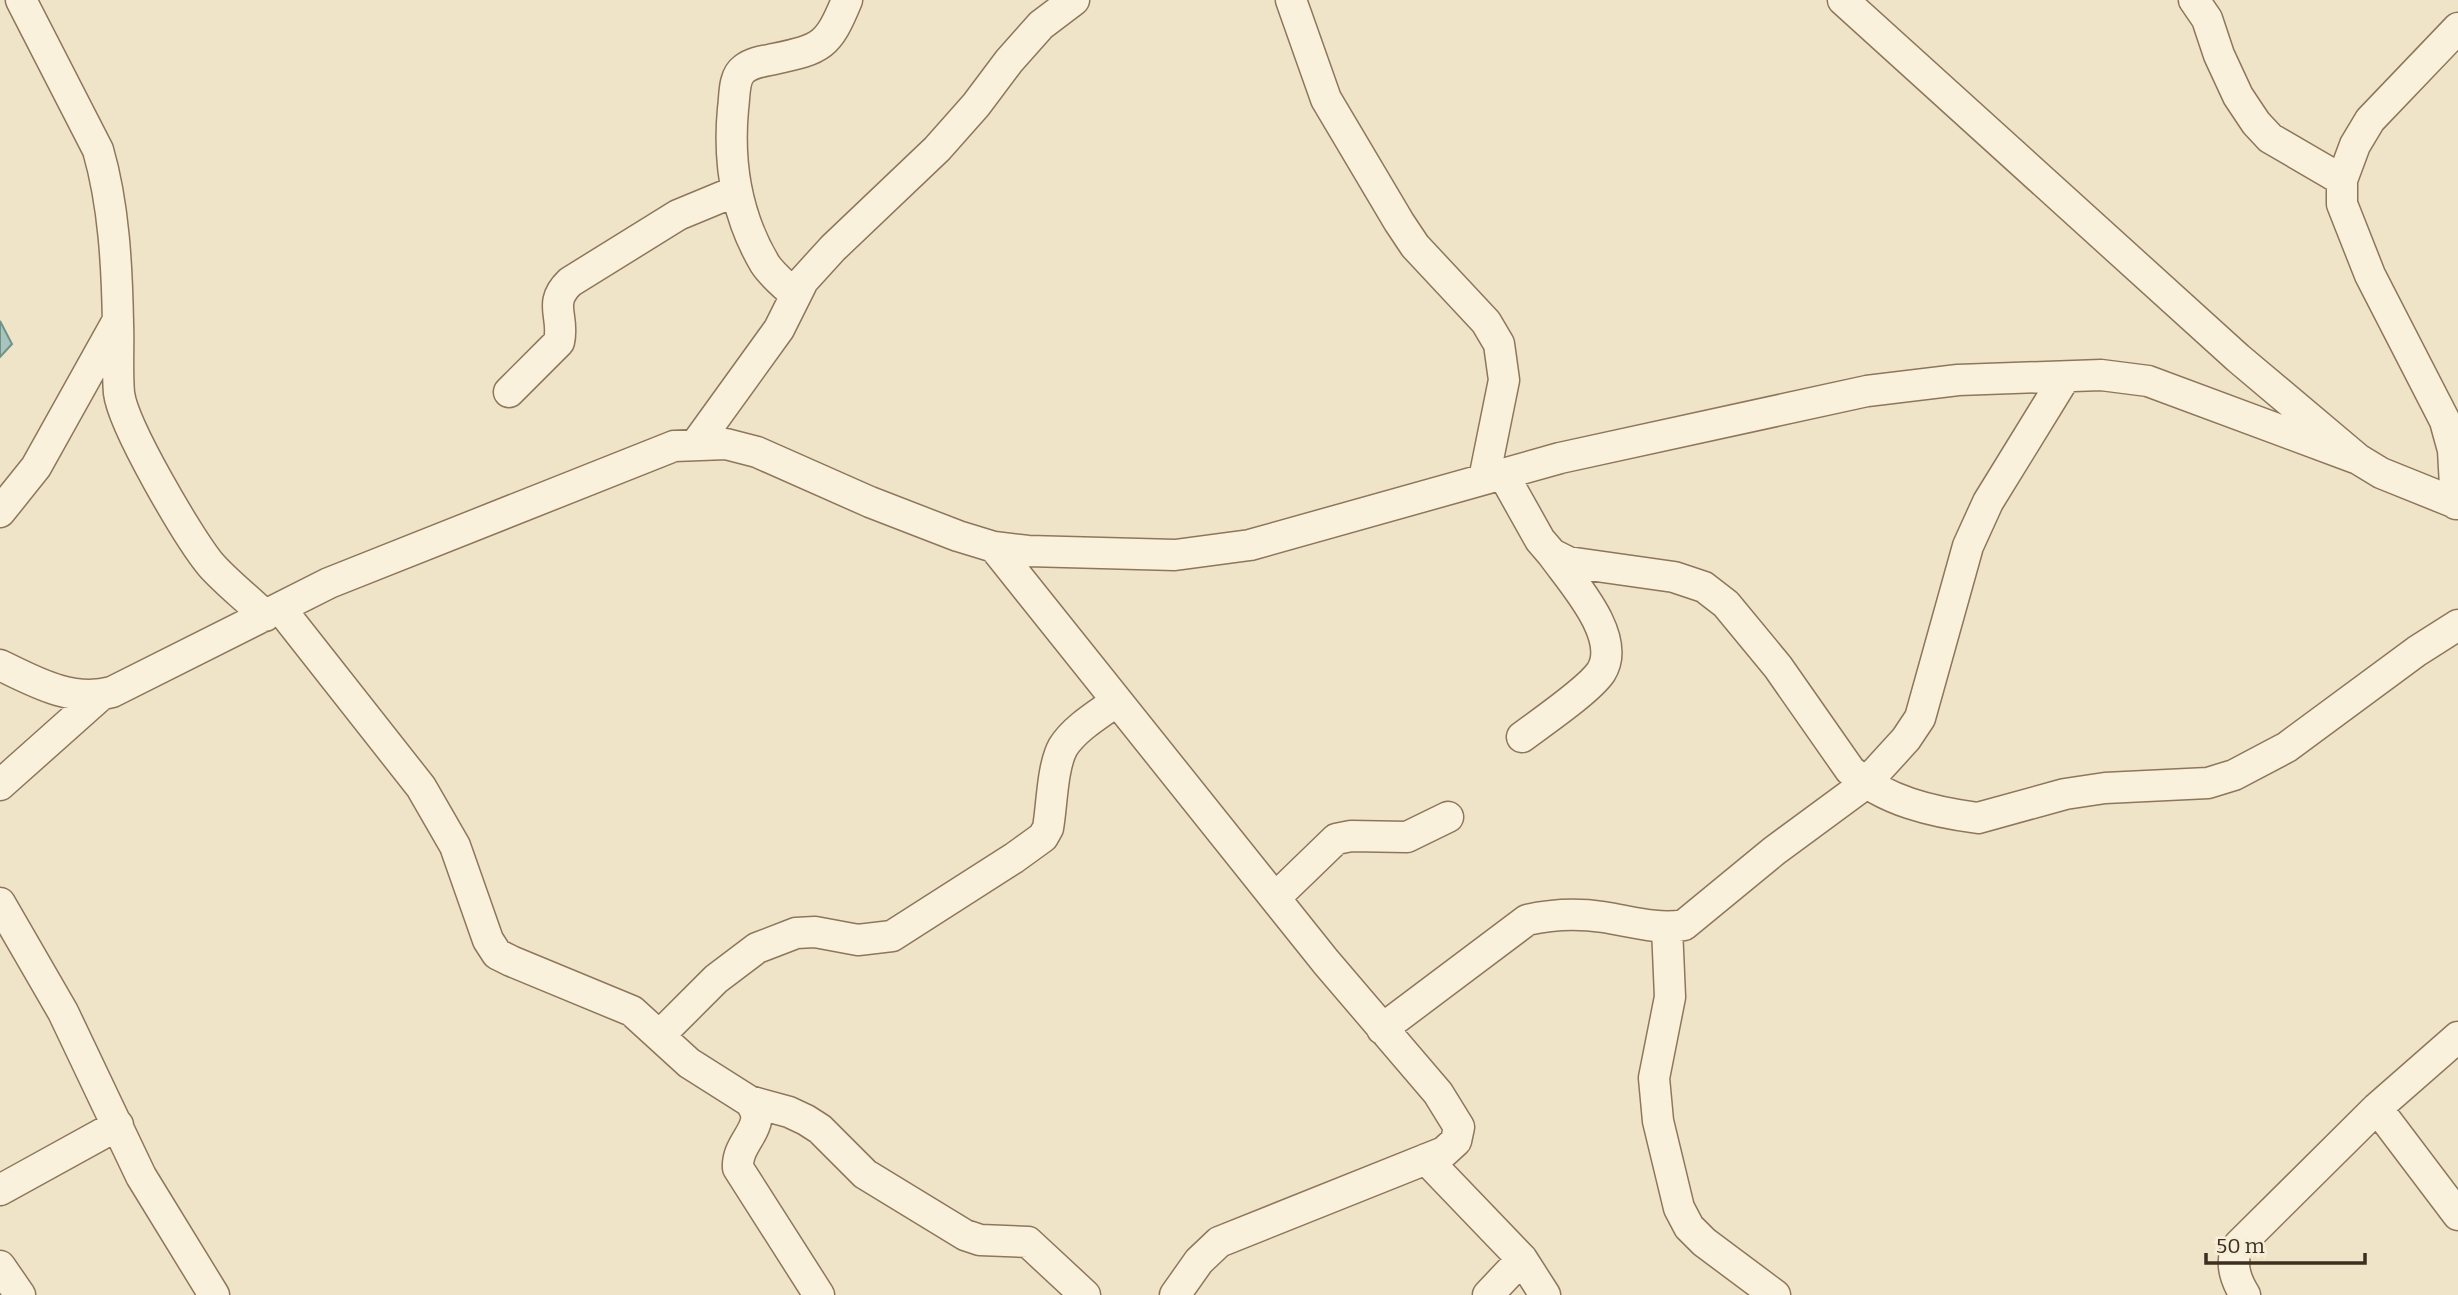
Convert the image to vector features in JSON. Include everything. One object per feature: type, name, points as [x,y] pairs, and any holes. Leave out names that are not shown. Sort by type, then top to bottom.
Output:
[{"type":"street","points":[[21,0],[98,150],[105,173],[114,244],[119,392],[123,410],[200,550],[213,567],[273,612],[421,787],[455,846],[475,909],[497,954],[632,1011],[696,1068],[749,1101],[757,1109],[758,1118],[739,1154],[737,1163],[740,1174],[819,1295]]},
{"type":"street","points":[[795,295],[766,265],[736,191],[730,136],[736,79],[741,70],[753,64],[811,51],[826,40],[836,27],[847,0]]},
{"type":"street","points":[[696,444],[779,329],[803,281],[833,248],[937,149],[1041,25],[1074,0]]},
{"type":"street","points":[[1291,0],[1326,99],[1399,222],[1415,246],[1486,322],[1499,344],[1504,380],[1494,477],[1597,619],[1608,650],[1606,661],[1595,678],[1522,737]]},
{"type":"street","points":[[1843,0],[2238,358],[2358,459],[2381,473],[2457,504],[2453,450],[2445,421],[2370,275],[2342,204],[2342,180],[2356,145],[2370,120],[2458,28]]},
{"type":"street","points":[[2194,0],[2207,19],[2219,55],[2238,96],[2256,123],[2270,138],[2342,180]]},
{"type":"street","points":[[509,392],[559,342],[561,333],[557,301],[561,291],[570,282],[678,215],[736,191]]},
{"type":"street","points":[[0,512],[36,467],[118,320]]},
{"type":"street","points":[[0,665],[55,690],[79,695],[111,692],[329,583],[674,446],[696,444],[726,444],[757,452],[870,502],[994,547],[1028,551],[1175,555],[1250,545],[1560,458],[1867,391],[1958,380],[2101,375],[2148,381],[2358,459]]},
{"type":"street","points":[[1382,1029],[1527,920],[1549,915],[1574,914],[1667,928],[1684,925],[1774,851],[1865,783],[1906,739],[1920,718],[1968,546],[1988,502],[2065,377]]},
{"type":"street","points":[[994,547],[1275,898],[1438,1093],[1459,1127],[1456,1141],[1444,1152],[1219,1242],[1199,1261],[1175,1295]]},
{"type":"street","points":[[1552,554],[1568,562],[1674,577],[1704,587],[1726,604],[1778,667],[1850,771],[1886,794],[1940,812],[1978,818],[2065,794],[2105,788],[2208,783],[2234,775],[2287,747],[2417,651],[2458,625]]},
{"type":"street","points":[[0,785],[101,695]]},
{"type":"street","points":[[660,1035],[716,979],[771,940],[796,933],[815,932],[858,940],[892,936],[1022,853],[1043,837],[1048,828],[1059,758],[1064,746],[1075,733],[1117,701]]},
{"type":"street","points":[[1275,898],[1336,839],[1351,836],[1407,837],[1448,817]]},
{"type":"street","points":[[0,903],[63,1012],[141,1176],[214,1295]]},
{"type":"street","points":[[1667,928],[1670,997],[1654,1078],[1658,1121],[1679,1208],[1689,1227],[1704,1242],[1774,1295]]},
{"type":"street","points":[[2245,1295],[2233,1268],[2234,1254],[2239,1245],[2377,1108],[2458,1037]]},
{"type":"street","points":[[749,1101],[789,1112],[806,1120],[820,1129],[866,1174],[965,1235],[994,1242],[1028,1242],[1085,1295]]},
{"type":"street","points":[[2377,1108],[2458,1215]]},
{"type":"street","points":[[0,1190],[118,1125]]},
{"type":"street","points":[[1426,1159],[1522,1259],[1545,1295]]},
{"type":"street","points":[[1488,1295],[1522,1259]]},
{"type":"street","points":[[0,1266],[20,1295]]},
{"type":"water","points":[[0,321],[12,344],[0,357]]}]
